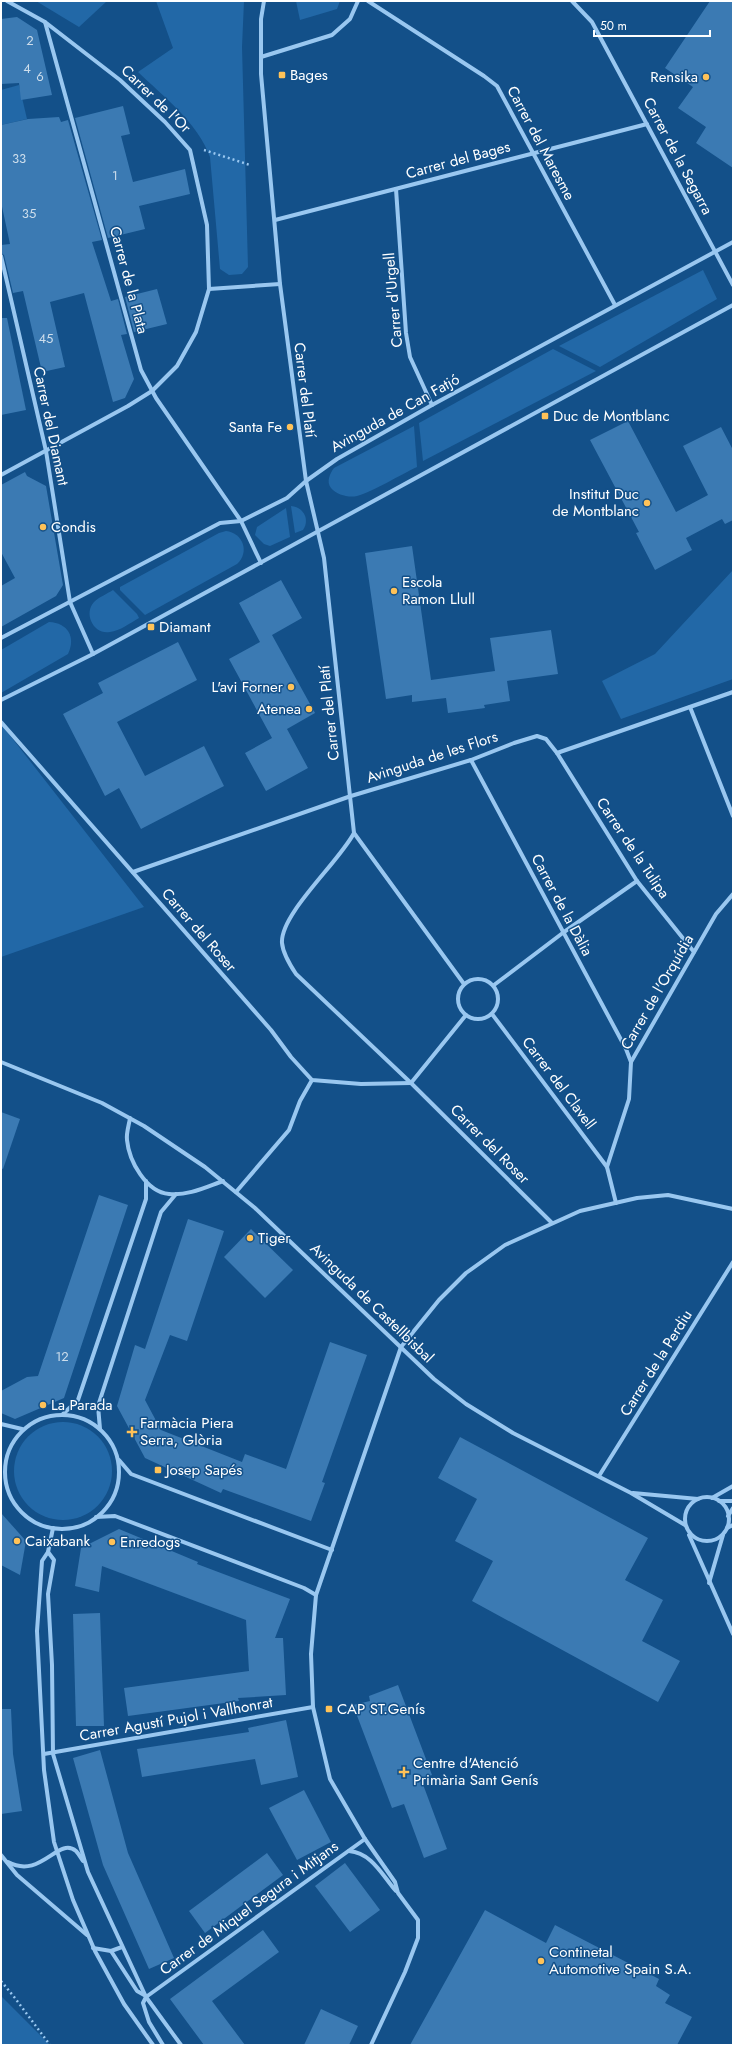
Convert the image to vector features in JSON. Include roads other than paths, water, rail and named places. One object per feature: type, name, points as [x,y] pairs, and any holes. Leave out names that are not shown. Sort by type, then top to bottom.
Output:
[{"type":"street","name":"Carrer de l'Or","points":[[1,475],[128,406],[152,391],[177,366],[196,332],[209,289],[207,225],[190,150],[165,122],[120,80],[45,22],[7,1]]},
{"type":"street","name":"Carrer del Platí","points":[[264,1],[261,19],[261,57],[280,284],[298,434],[306,481],[324,558],[354,833]]},
{"type":"street","points":[[261,57],[332,35],[350,19],[358,1]]},
{"type":"street","name":"Carrer del Maresme","points":[[368,1],[497,86],[615,305]]},
{"type":"street","name":"Carrer de la Segarra","points":[[572,1],[592,22],[733,285]]},
{"type":"street","name":"Carrer de la Plata","points":[[45,22],[141,370],[152,391],[241,521],[261,563]]},
{"type":"street","name":"Carrer del Bages","points":[[275,220],[647,124]]},
{"type":"street","name":"Carrer d'Urgell","points":[[396,189],[406,333],[410,357],[432,405]]},
{"type":"street","name":"Avinguda de Can Fatjó","points":[[1,638],[220,523],[241,521],[287,498],[306,481],[334,461],[432,405],[733,242]]},
{"type":"street","name":"Carrer del Diamant","points":[[1,256],[46,451],[70,602]]},
{"type":"street","points":[[209,289],[280,284]]},
{"type":"street","points":[[1,700],[93,654],[733,306]]},
{"type":"street","points":[[70,602],[93,654]]},
{"type":"street","points":[[557,753],[733,692]]},
{"type":"street","points":[[690,707],[733,816]]},
{"type":"street","name":"Carrer del Roser","points":[[1,722],[271,1030],[291,1057],[312,1080]]},
{"type":"street","name":"Avinguda de les Flors","points":[[133,872],[351,796],[471,760],[514,742],[537,736],[546,739],[557,753]]},
{"type":"street","name":"Carrer de la Tulipa","points":[[557,753],[637,881],[694,952]]},
{"type":"street","name":"Carrer de la Dàlia","points":[[471,760],[626,1049],[631,1062]]},
{"type":"street","points":[[354,833],[464,984]]},
{"type":"street","name":"Carrer del Roser","points":[[354,833],[346,848],[297,907],[286,925],[282,943],[287,960],[296,974],[411,1083],[552,1223]]},
{"type":"street","points":[[494,986],[564,932],[637,881]]},
{"type":"street","name":"Carrer de l'Orquídia","points":[[607,1167],[629,1098],[631,1062],[716,914],[733,894]]},
{"type":"street","points":[[474,979],[482,979],[494,986],[498,997],[498,1004],[492,1014],[480,1019],[466,1015],[461,1010],[458,1001],[458,994],[464,984],[474,979]]},
{"type":"street","name":"Carrer del Clavell","points":[[492,1014],[607,1167]]},
{"type":"street","points":[[236,1192],[289,1130],[300,1101],[312,1080],[361,1084],[411,1083],[466,1015]]},
{"type":"street","name":"Avinguda de Castellbisbal","points":[[1,1062],[102,1103],[130,1118],[199,1163],[260,1212],[401,1348],[466,1404],[513,1433],[599,1476],[685,1526]]},
{"type":"street","points":[[130,1118],[126,1139],[132,1159],[146,1181],[155,1191],[170,1194],[189,1193],[223,1181]]},
{"type":"street","points":[[607,1167],[616,1202]]},
{"type":"street","points":[[63,1414],[78,1400],[146,1199],[146,1181]]},
{"type":"street","points":[[100,1430],[98,1406],[100,1398],[161,1212],[176,1194]]},
{"type":"street","points":[[398,1893],[395,1882],[365,1839],[330,1780],[313,1707],[311,1654],[316,1595],[401,1348],[439,1300],[466,1273],[505,1245],[580,1211],[616,1202],[668,1195],[733,1209]]},
{"type":"street","name":"Carrer de la Perdiu","points":[[599,1476],[733,1262]]},
{"type":"street","points":[[118,1460],[119,1480],[115,1494],[105,1511],[82,1526],[53,1528],[41,1526],[24,1515],[11,1500],[4,1470],[10,1443],[22,1429],[33,1422],[52,1415],[63,1414],[82,1418],[92,1423],[107,1436],[118,1460],[131,1474],[332,1550]]},
{"type":"street","points":[[1,1424],[22,1429]]},
{"type":"street","points":[[1,1476],[6,1481]]},
{"type":"street","points":[[733,1486],[712,1498],[699,1499],[688,1508],[685,1515],[685,1526],[709,1583],[733,1634]]},
{"type":"street","name":"Avinguda de Castellbisbal","points":[[630,1493],[699,1499]]},
{"type":"street","points":[[709,1583],[723,1535],[727,1528],[728,1516],[726,1508],[719,1501],[712,1498]]},
{"type":"street","points":[[719,1501],[733,1501]]},
{"type":"street","points":[[728,1516],[733,1508]]},
{"type":"street","points":[[95,1517],[115,1516],[304,1588],[316,1595]]},
{"type":"street","points":[[727,1528],[733,1525]]},
{"type":"street","points":[[53,1528],[48,1552],[42,1561],[37,1631],[44,1754],[54,1842],[73,1900],[93,1948],[124,2004],[153,2045]]},
{"type":"street","points":[[688,1532],[701,1541],[709,1542],[723,1535]]},
{"type":"street","points":[[48,1552],[54,1560],[48,1594],[52,1665],[53,1754],[85,1865],[146,1997],[181,2045]]},
{"type":"street","name":"Carrer Agustí Pujol i Vallhonrat","points":[[44,1754],[53,1754],[313,1707]]},
{"type":"street","name":"Carrer de Miquel Segura i Mitjans","points":[[146,1997],[365,1839]]},
{"type":"street","points":[[6,1860],[16,1866],[35,1866],[57,1850],[66,1848],[75,1851],[85,1865]]},
{"type":"street","points":[[350,1851],[360,1852],[371,1860],[418,1920],[418,1938],[371,2045]]},
{"type":"street","points":[[1,1855],[17,1875],[88,1936]]},
{"type":"street","points":[[93,1948],[111,1950],[122,1947]]},
{"type":"street","points":[[111,1950],[137,1991],[146,1997]]},
{"type":"street","points":[[146,1997],[142,2003],[149,2022],[163,2045]]},
{"type":"place","name":"Bages","points":[[282,75]]},
{"type":"place","name":"Rensika","points":[[706,77]]},
{"type":"place","name":"Duc de Montblanc","points":[[545,416]]},
{"type":"place","name":"Santa Fe","points":[[290,427]]},
{"type":"place","name":"Institut Duc de Montblanc","points":[[647,503]]},
{"type":"place","name":"Condis","points":[[43,527]]},
{"type":"place","name":"Escola Ramon Llull","points":[[394,591]]},
{"type":"place","name":"Diamant","points":[[151,627]]},
{"type":"place","name":"L'avi Forner","points":[[291,687]]},
{"type":"place","name":"Atenea","points":[[309,709]]},
{"type":"place","name":"Tiger","points":[[250,1238]]},
{"type":"place","name":"La Parada","points":[[43,1405]]},
{"type":"place","name":"Farmàcia Piera Serra, Glòria","points":[[132,1432]]},
{"type":"place","name":"Josep Sapés","points":[[158,1470]]},
{"type":"place","name":"Caixabank","points":[[17,1541]]},
{"type":"place","name":"Enredogs","points":[[112,1542]]},
{"type":"place","name":"CAP ST.Genís","points":[[329,1709]]},
{"type":"place","name":"Centre d'Atenció Primària Sant Genís","points":[[404,1772]]},
{"type":"place","name":"Continetal Automotive Spain S.A.","points":[[541,1961]]}]
